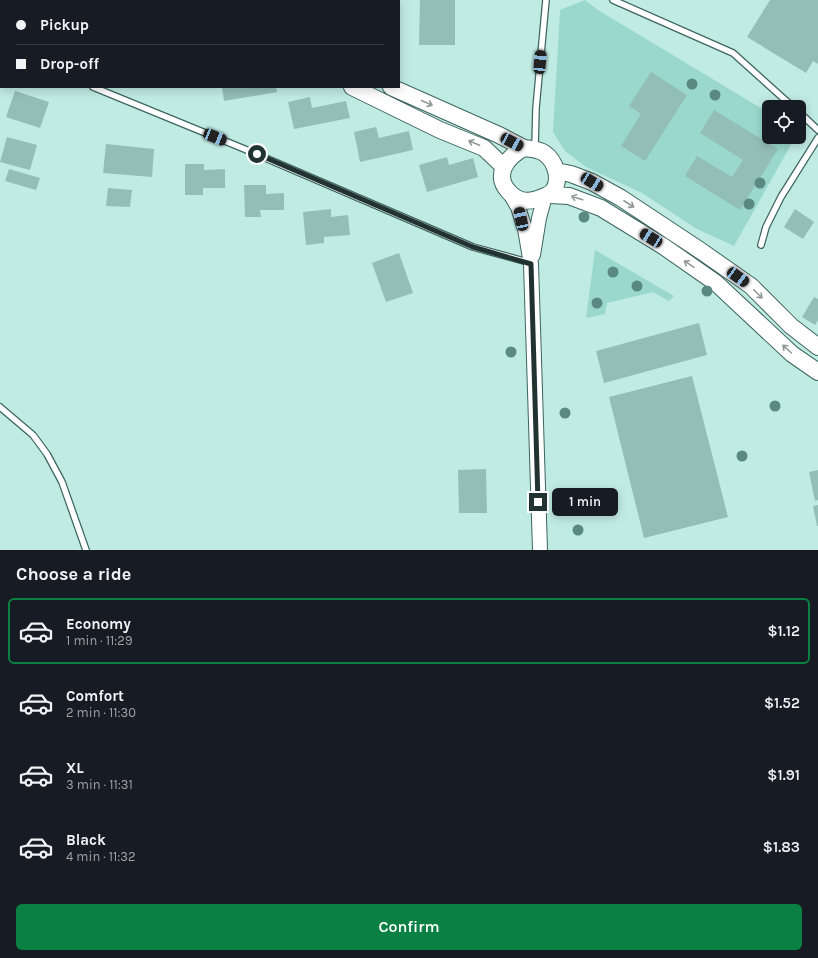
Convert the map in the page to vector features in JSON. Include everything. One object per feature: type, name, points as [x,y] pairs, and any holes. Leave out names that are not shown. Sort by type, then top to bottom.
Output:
[{"type":"main road","points":[[354,88],[440,130],[484,148],[504,167]]},
{"type":"main road","points":[[393,88],[530,149],[545,154],[552,161],[556,171],[557,180],[554,190],[536,201],[526,201],[517,198],[509,192],[503,180],[504,167],[511,156],[530,149]]},
{"type":"main road","points":[[556,171],[571,174],[592,182],[621,198],[701,251],[750,286],[791,326],[818,347]]},
{"type":"main road","points":[[547,195],[569,196],[601,208],[663,246],[716,283],[792,354],[818,372]]},
{"type":"street","points":[[509,192],[518,207],[525,229],[531,264],[540,550]]},
{"type":"street","points":[[531,264],[539,218],[547,195]]},
{"type":"lane","points":[[530,149],[536,108],[546,0]]},
{"type":"lane","points":[[613,0],[733,53],[785,100]]},
{"type":"lane","points":[[95,88],[242,148],[473,247],[531,264]]},
{"type":"lane","points":[[806,119],[818,130]]},
{"type":"lane","points":[[762,245],[766,227],[781,197],[818,138]]},
{"type":"lane","points":[[0,408],[33,435],[46,454],[62,482],[86,550]]},
{"type":"green space","points":[[585,0],[598,10],[762,109],[762,144],[791,144],[734,246],[697,229],[642,193],[586,167],[565,151],[553,132],[560,10]]},
{"type":"green space","points":[[595,250],[674,296],[669,301],[653,292],[607,303],[605,314],[586,318]]},
{"type":"building","points":[[420,0],[455,0],[455,45],[419,45]]},
{"type":"building","points":[[770,0],[818,0],[818,64],[813,61],[806,73],[747,37]]},
{"type":"building","points":[[651,72],[687,95],[645,161],[621,146],[641,114],[629,106]]},
{"type":"building","points":[[222,88],[276,88],[277,92],[224,101]]},
{"type":"building","points":[[15,91],[49,102],[40,128],[6,117]]},
{"type":"building","points":[[310,97],[312,108],[346,101],[350,118],[294,129],[288,102]]},
{"type":"building","points":[[714,110],[762,139],[762,144],[770,144],[778,149],[740,210],[685,176],[697,156],[732,177],[743,160],[700,133]]},
{"type":"building","points":[[376,127],[379,138],[409,131],[413,150],[360,162],[354,132]]},
{"type":"building","points":[[7,137],[37,145],[30,170],[0,162]]},
{"type":"building","points":[[106,144],[154,149],[152,177],[103,173]]},
{"type":"building","points":[[447,157],[449,165],[473,158],[478,177],[427,192],[419,165]]},
{"type":"building","points":[[185,164],[204,164],[204,170],[225,169],[225,188],[203,188],[203,195],[185,195]]},
{"type":"building","points":[[9,169],[40,178],[36,190],[5,181]]},
{"type":"building","points":[[244,185],[266,185],[266,194],[284,193],[284,210],[260,210],[261,217],[245,217]]},
{"type":"building","points":[[108,188],[132,190],[130,207],[106,206]]},
{"type":"building","points":[[331,209],[331,217],[348,215],[350,235],[324,237],[324,243],[306,245],[303,212]]},
{"type":"building","points":[[795,209],[814,222],[803,239],[784,227]]},
{"type":"building","points":[[399,253],[413,293],[386,302],[372,263]]},
{"type":"building","points":[[814,297],[818,299],[818,320],[815,325],[802,317]]},
{"type":"building","points":[[699,323],[707,355],[604,383],[596,351]]},
{"type":"building","points":[[692,376],[728,517],[644,538],[609,397]]},
{"type":"building","points":[[486,469],[487,513],[459,513],[458,470]]},
{"type":"building","points":[[818,470],[818,500],[815,501],[809,472]]},
{"type":"building","points":[[818,505],[818,526],[817,526],[813,506]]},
{"type":"route","points":[[257,154],[473,247],[531,264],[538,502]]}]
